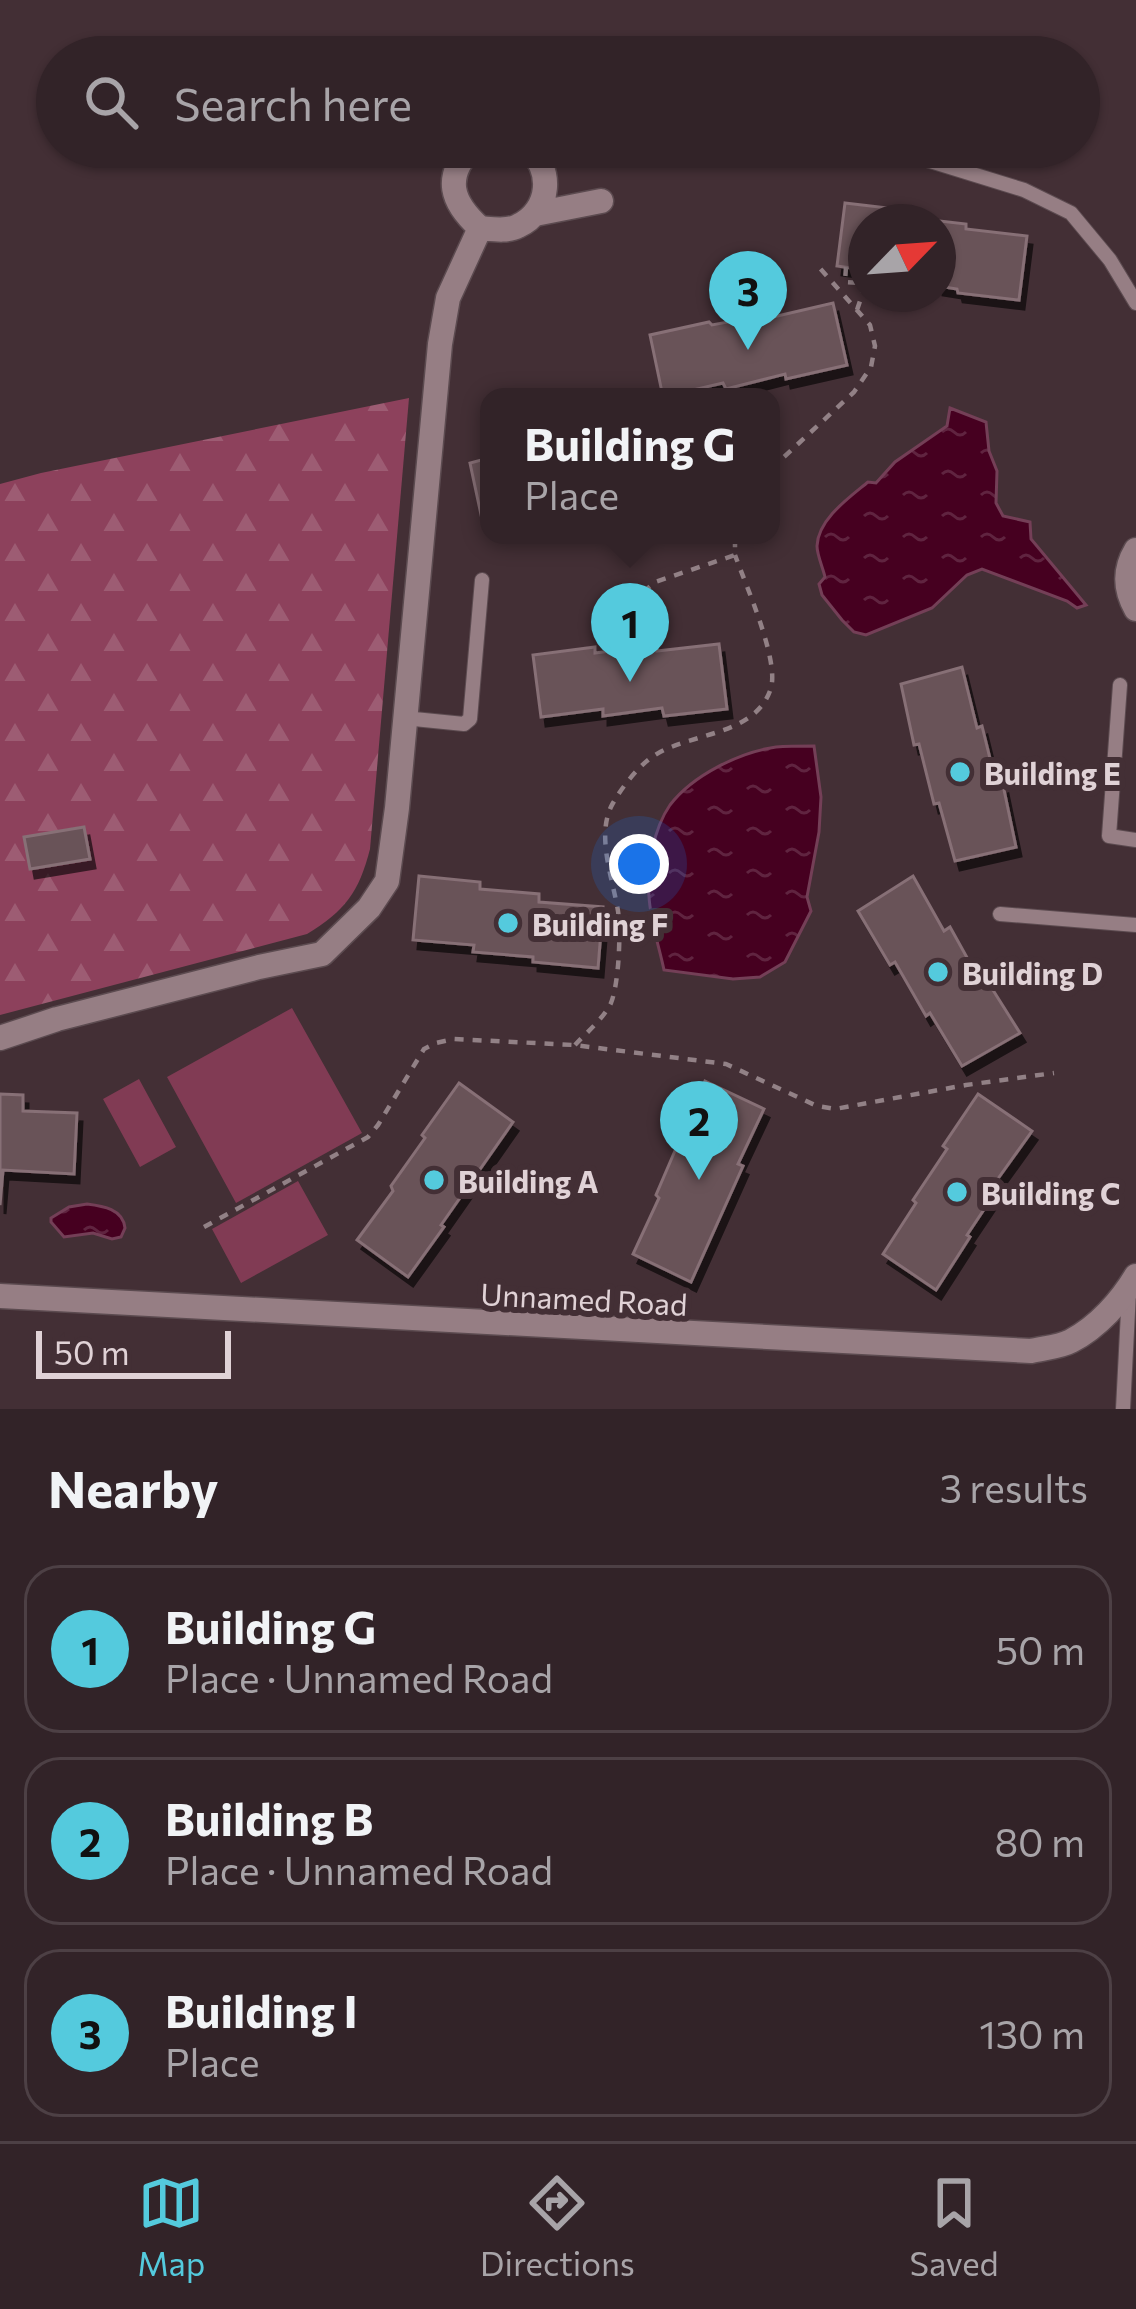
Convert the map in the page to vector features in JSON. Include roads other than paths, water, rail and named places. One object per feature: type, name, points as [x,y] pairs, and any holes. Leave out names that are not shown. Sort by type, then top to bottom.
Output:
[{"type":"street","points":[[457,168],[454,189],[458,203],[480,228],[506,230],[535,214],[544,197],[544,168]]},
{"type":"street","points":[[535,214],[601,201]]},
{"type":"street","points":[[0,1038],[80,1013],[322,954],[369,908],[387,880],[398,808],[440,344],[448,298],[480,228]]},
{"type":"street","points":[[1136,550],[1127,566],[1126,582],[1136,608]]},
{"type":"street","name":"Unnamed Road","points":[[0,1296],[1031,1351],[1070,1342],[1102,1319],[1133,1281]]},
{"type":"lane","points":[[953,168],[1024,190],[1071,213],[1110,260],[1136,303]]},
{"type":"lane","points":[[404,718],[464,724],[470,719],[482,580]]},
{"type":"lane","points":[[1120,685],[1109,836],[1136,840]]},
{"type":"lane","points":[[1000,914],[1136,926]]},
{"type":"lane","points":[[1123,1409],[1133,1281]]},
{"type":"water","points":[[950,408],[986,422],[997,471],[996,503],[1003,516],[1030,522],[1031,539],[1086,605],[1077,608],[982,569],[967,575],[932,608],[866,635],[854,632],[822,595],[819,584],[825,577],[817,550],[819,536],[829,518],[868,482],[876,483],[895,462],[947,426]]},
{"type":"water","points":[[814,746],[821,797],[807,897],[811,911],[785,962],[760,977],[733,979],[664,970],[648,885],[652,849],[670,805],[691,784],[733,760],[776,747]]},
{"type":"water","points":[[87,1204],[116,1213],[125,1228],[121,1237],[93,1233],[64,1237],[51,1222],[69,1207]]},
{"type":"place","name":"Building I","points":[[748,350]]},
{"type":"place","name":"Building G","points":[[630,682]]},
{"type":"place","name":"Building E","points":[[960,772]]},
{"type":"place","name":"Building F","points":[[508,923]]},
{"type":"place","name":"Building D","points":[[938,972]]},
{"type":"place","name":"Building A","points":[[434,1180]]},
{"type":"place","name":"Building B","points":[[699,1180]]},
{"type":"place","name":"Building C","points":[[957,1192]]}]
